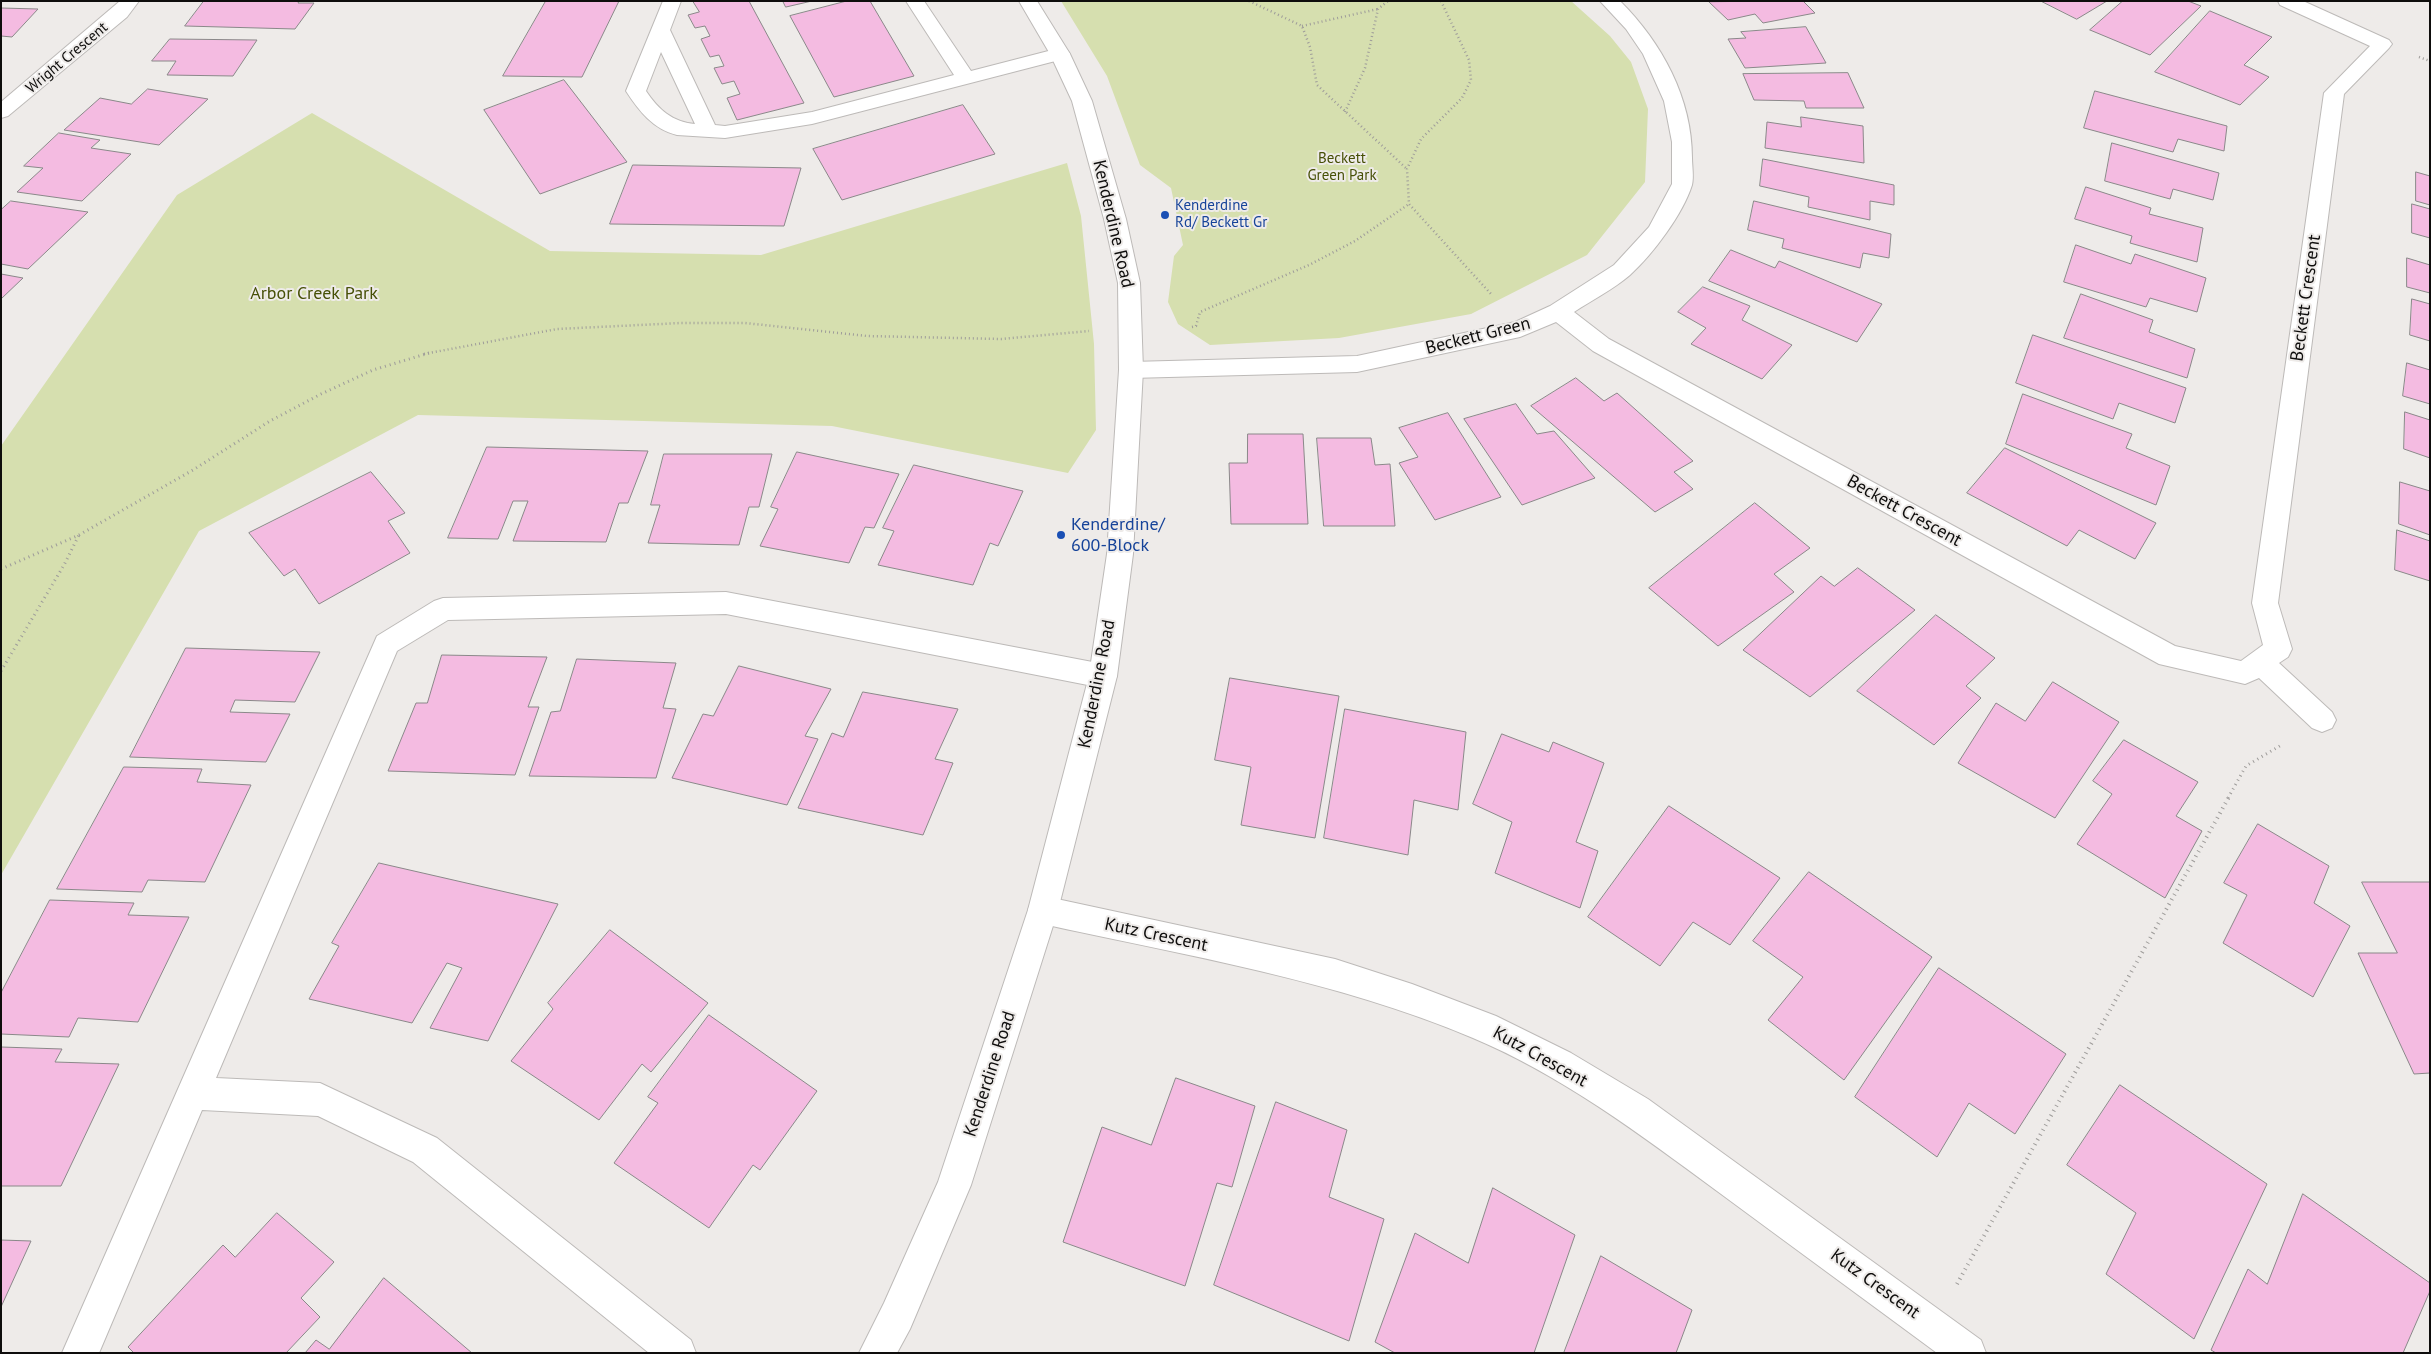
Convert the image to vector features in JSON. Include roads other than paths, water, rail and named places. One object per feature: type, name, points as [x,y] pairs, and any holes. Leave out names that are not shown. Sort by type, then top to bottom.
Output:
[{"type":"street","name":"Wright Crescent","points":[[1,112],[120,13],[130,1]]},
{"type":"street","points":[[672,1],[636,91],[651,113],[677,128],[725,132],[812,118],[1060,54]]},
{"type":"street","points":[[915,1],[965,77]]},
{"type":"street","name":"Kenderdine Road","points":[[878,1353],[897,1316],[954,1186],[1043,910],[1102,676],[1120,554],[1131,370],[1129,283],[1115,219],[1082,101],[1060,54],[1028,1]]},
{"type":"street","name":"Beckett Green","points":[[1131,370],[1357,364],[1520,329],[1558,312],[1622,270],[1658,230],[1682,184],[1682,142],[1674,101],[1654,54],[1633,25],[1609,1]]},
{"type":"street","name":"Beckett Crescent","points":[[1558,312],[1601,344],[2169,656],[2246,673],[2278,649],[2266,603],[2334,93],[2382,44],[2287,1]]},
{"type":"street","points":[[660,30],[708,131]]},
{"type":"street","points":[[80,1353],[387,644],[442,609],[726,603],[1102,676]]},
{"type":"street","points":[[2260,662],[2322,720]]},
{"type":"street","name":"Kutz Crescent","points":[[1043,910],[1335,974],[1412,998],[1485,1027],[1559,1065],[1636,1111],[1968,1353]]},
{"type":"street","points":[[193,1093],[320,1100],[425,1150],[678,1353]]},
{"type":"place","name":"Kenderdine Rd/ Beckett Gr","points":[[1165,215]]},
{"type":"place","name":"Kenderdine/ 600-Block","points":[[1061,535]]},
{"type":"park label","name":"Beckett Green Park","points":[[1342,168]]},
{"type":"park label","name":"Arbor Creek Park","points":[[314,294]]}]
